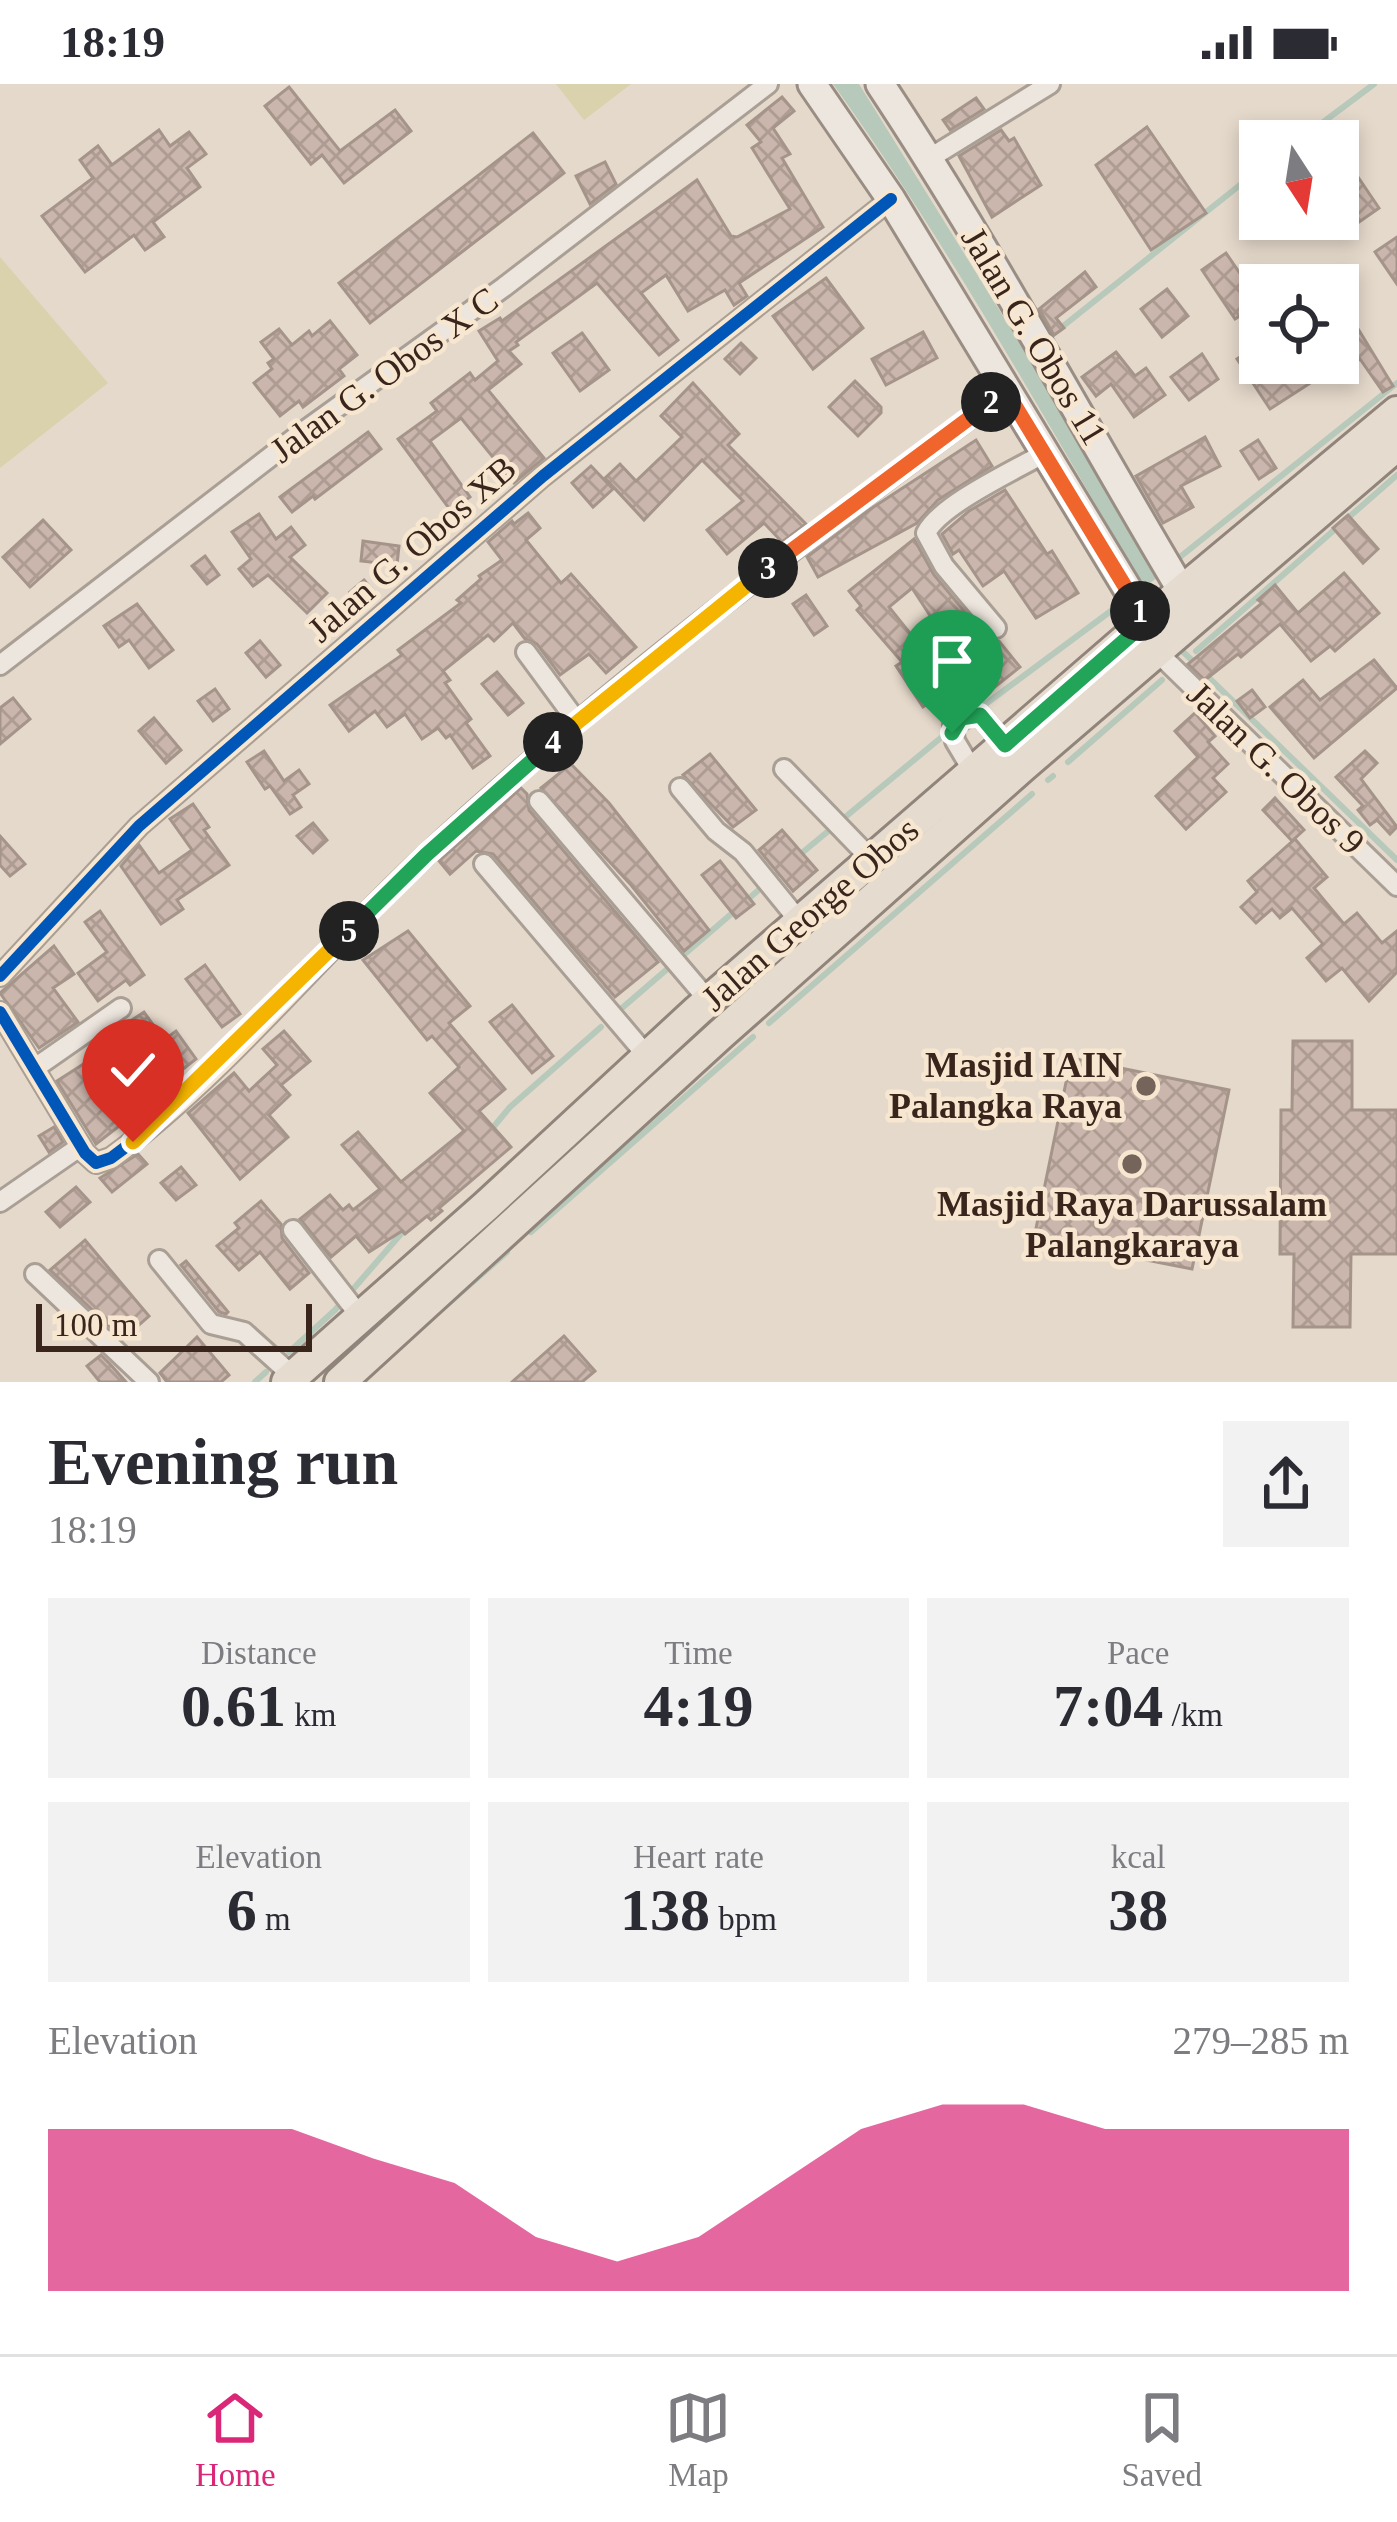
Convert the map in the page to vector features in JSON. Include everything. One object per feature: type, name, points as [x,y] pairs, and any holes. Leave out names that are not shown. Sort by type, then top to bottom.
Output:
[{"type":"main road","name":"Jalan George Obos","points":[[340,1382],[721,1034],[1141,617],[1174,577],[1397,412]]},
{"type":"main road","name":"Jalan George Obos","points":[[290,1379],[709,1001],[974,773],[1141,617],[1397,445]]},
{"type":"street","name":"Jalan G. Obos X C","points":[[0,665],[768,84]]},
{"type":"street","points":[[812,84],[891,199],[1141,617]]},
{"type":"street","name":"Jalan G. Obos 11","points":[[880,84],[930,158],[1174,577]]},
{"type":"street","points":[[930,158],[1050,84]]},
{"type":"street","name":"Jalan G. Obos XB","points":[[0,976],[139,826],[189,782],[543,476],[891,199]]},
{"type":"street","points":[[0,1012],[81,1146],[92,1160],[103,1162],[133,1142],[426,855],[576,720],[715,607],[1006,391]]},
{"type":"street","points":[[996,628],[944,566],[926,533],[928,526],[955,506],[1043,454]]},
{"type":"street","name":"Jalan G. Obos 9","points":[[1141,617],[1397,886]]},
{"type":"street","points":[[526,652],[576,720]]},
{"type":"street","points":[[974,773],[955,741],[953,726],[971,714],[980,715],[1005,745]]},
{"type":"street","points":[[784,769],[871,859]]},
{"type":"street","points":[[680,788],[716,831],[743,852],[800,922]]},
{"type":"street","points":[[538,800],[709,1001]]},
{"type":"street","points":[[484,864],[648,1057]]},
{"type":"street","points":[[35,1068],[121,1008]]},
{"type":"street","points":[[3,1193],[81,1146]]},
{"type":"street","points":[[293,1230],[361,1316]]},
{"type":"street","points":[[159,1260],[212,1324],[244,1332],[290,1379]]},
{"type":"street","points":[[34,1274],[149,1382]]},
{"type":"shaded area","points":[[556,84],[631,84],[584,120]]},
{"type":"shaded area","points":[[833,84],[859,84],[1037,371],[1157,578],[1144,587],[956,269]]},
{"type":"shaded area","points":[[0,257],[108,383],[0,468]]},
{"type":"building","points":[[289,87],[340,151],[395,110],[411,131],[344,183],[322,155],[311,164],[265,106]]},
{"type":"building","points":[[782,97],[794,111],[773,128],[790,154],[782,158],[823,227],[739,283],[747,296],[734,305],[725,290],[688,311],[666,275],[641,293],[678,340],[659,355],[597,283],[516,342],[509,351],[521,364],[488,390],[544,458],[514,483],[461,418],[430,441],[470,497],[451,511],[398,439],[437,411],[431,403],[470,373],[475,380],[498,361],[479,331],[502,321],[697,180],[731,236],[790,209],[752,148],[761,142],[747,125]]},
{"type":"building","points":[[976,98],[984,109],[950,130],[943,120]]},
{"type":"building","points":[[1147,127],[1206,213],[1151,250],[1096,165]]},
{"type":"building","points":[[159,130],[170,146],[189,132],[206,154],[187,168],[200,187],[153,222],[164,237],[145,250],[134,235],[85,272],[42,216],[93,178],[80,160],[98,146],[112,165]]},
{"type":"building","points":[[1001,130],[1009,141],[1014,138],[1041,185],[992,217],[959,156]]},
{"type":"building","points":[[533,133],[564,173],[370,323],[339,283]]},
{"type":"building","points":[[605,162],[616,184],[590,204],[576,176]]},
{"type":"building","points":[[1359,178],[1379,208],[1359,222]]},
{"type":"building","points":[[1397,237],[1397,284],[1375,252]]},
{"type":"building","points":[[1226,253],[1239,272],[1239,316],[1235,319],[1202,270]]},
{"type":"building","points":[[1085,272],[1096,287],[1056,318],[1064,328],[1054,335],[1039,309]]},
{"type":"building","points":[[826,278],[863,328],[813,369],[773,316]]},
{"type":"building","points":[[1167,289],[1188,316],[1162,337],[1141,309]]},
{"type":"building","points":[[330,321],[357,355],[339,369],[344,376],[303,407],[299,401],[280,416],[254,383],[272,369],[268,363],[274,359],[261,342],[279,329],[292,345]]},
{"type":"building","points":[[1359,330],[1393,386],[1383,392],[1360,359]]},
{"type":"building","points":[[923,332],[937,358],[886,385],[872,359]]},
{"type":"building","points":[[582,333],[609,370],[580,391],[553,353]]},
{"type":"building","points":[[741,343],[756,358],[740,374],[725,359]]},
{"type":"building","points":[[1116,352],[1135,376],[1146,368],[1165,395],[1134,417],[1111,384],[1096,396],[1082,377]]},
{"type":"building","points":[[1202,354],[1218,379],[1189,400],[1171,377]]},
{"type":"building","points":[[855,381],[881,407],[881,413],[858,436],[829,407]]},
{"type":"building","points":[[693,383],[739,434],[728,445],[806,524],[782,542],[764,523],[727,554],[707,530],[743,501],[702,460],[644,520],[605,478],[620,464],[636,481],[682,437],[661,416]]},
{"type":"building","points":[[1254,384],[1309,384],[1270,409]]},
{"type":"building","points":[[368,432],[381,449],[292,512],[280,497]]},
{"type":"building","points":[[1205,437],[1220,466],[1181,486],[1193,507],[1163,523],[1136,476]]},
{"type":"building","points":[[976,440],[992,466],[938,500],[917,523],[818,577],[807,557]]},
{"type":"building","points":[[1258,440],[1276,468],[1259,479],[1241,451]]},
{"type":"building","points":[[591,466],[613,489],[593,507],[572,483]]},
{"type":"building","points":[[1005,490],[1078,593],[1036,618],[1004,571],[983,586],[959,550],[953,554],[942,534]]},
{"type":"building","points":[[528,513],[540,528],[526,540],[561,583],[571,574],[636,647],[606,673],[589,654],[560,675],[537,644],[525,639],[513,623],[494,641],[488,635],[443,671],[450,680],[445,683],[471,719],[466,723],[490,756],[473,768],[450,735],[446,738],[438,728],[422,739],[405,714],[387,727],[375,711],[349,731],[330,705],[402,655],[398,650],[461,603],[457,600],[479,576],[502,560],[488,542]]},
{"type":"building","points":[[259,514],[276,539],[291,527],[305,545],[290,557],[327,593],[307,613],[268,575],[253,586],[239,569],[251,559],[232,532]]},
{"type":"building","points":[[1348,515],[1378,549],[1363,563],[1333,528]]},
{"type":"building","points":[[43,520],[71,550],[30,587],[3,557]]},
{"type":"building","points":[[914,539],[934,575],[986,637],[999,641],[1020,667],[986,694],[912,588],[889,607],[953,687],[923,707],[896,666],[902,662],[857,610],[861,606],[849,591]]},
{"type":"building","points":[[363,541],[399,546],[397,565],[361,561]]},
{"type":"building","points":[[205,556],[219,575],[207,584],[192,566]]},
{"type":"building","points":[[1344,573],[1379,613],[1335,651],[1330,646],[1311,661],[1280,624],[1205,680],[1188,664],[1262,603],[1258,600],[1275,585],[1298,613]]},
{"type":"building","points":[[364,580],[376,594],[362,607],[350,592]]},
{"type":"building","points":[[806,595],[827,626],[814,635],[793,604]]},
{"type":"building","points":[[137,604],[173,650],[149,668],[129,640],[119,647],[104,626]]},
{"type":"building","points":[[260,641],[280,665],[266,677],[246,653]]},
{"type":"building","points":[[1374,660],[1397,688],[1314,758],[1270,707],[1303,680],[1320,700]]},
{"type":"building","points":[[497,672],[523,703],[508,715],[482,684]]},
{"type":"building","points":[[215,689],[229,709],[213,721],[198,701]]},
{"type":"building","points":[[1252,690],[1265,707],[1250,718],[1237,701]]},
{"type":"building","points":[[13,698],[30,719],[0,744],[0,708]]},
{"type":"building","points":[[1195,713],[1215,736],[1208,742],[1228,764],[1213,778],[1226,792],[1186,829],[1156,796],[1198,757],[1175,731]]},
{"type":"building","points":[[154,718],[181,750],[166,763],[139,731]]},
{"type":"building","points":[[264,751],[284,781],[299,770],[309,784],[293,795],[301,807],[290,814],[247,762]]},
{"type":"building","points":[[1365,751],[1377,763],[1361,779],[1397,827],[1390,834],[1377,820],[1370,825],[1358,810],[1363,806],[1336,777]]},
{"type":"building","points":[[710,754],[756,810],[733,827],[683,775]]},
{"type":"building","points":[[571,764],[609,803],[709,930],[684,951],[631,885],[541,788]]},
{"type":"building","points":[[521,788],[529,810],[658,962],[615,997],[493,854],[476,851],[450,874],[439,861]]},
{"type":"building","points":[[1275,798],[1304,830],[1292,841],[1263,810]]},
{"type":"building","points":[[193,804],[209,827],[204,830],[229,865],[177,900],[183,909],[161,924],[121,866],[139,845],[159,873],[192,850],[170,819]]},
{"type":"building","points":[[313,823],[327,840],[313,853],[297,836]]},
{"type":"building","points":[[782,830],[817,870],[793,891],[759,850]]},
{"type":"building","points":[[0,836],[25,864],[10,876],[0,865]]},
{"type":"building","points":[[1295,839],[1327,877],[1314,888],[1344,924],[1357,913],[1382,943],[1397,931],[1397,972],[1369,1001],[1342,968],[1326,981],[1307,958],[1323,944],[1292,908],[1280,918],[1272,909],[1256,923],[1241,907],[1257,892],[1248,881]]},
{"type":"building","points":[[720,861],[754,904],[736,918],[702,875]]},
{"type":"building","points":[[100,911],[144,975],[130,985],[126,980],[98,1001],[78,973],[107,952],[85,922]]},
{"type":"building","points":[[408,931],[470,1006],[449,1023],[505,1089],[479,1111],[511,1147],[431,1220],[427,1216],[405,1234],[402,1231],[369,1252],[356,1236],[331,1257],[300,1219],[330,1195],[343,1210],[349,1205],[353,1210],[380,1189],[342,1145],[358,1132],[401,1182],[464,1131],[430,1093],[459,1067],[432,1036],[427,1040],[363,960]]},
{"type":"building","points":[[54,946],[74,974],[53,988],[78,1022],[39,1048],[0,993]]},
{"type":"building","points":[[205,965],[240,1014],[222,1027],[186,979]]},
{"type":"building","points":[[512,1005],[553,1056],[532,1073],[490,1022]]},
{"type":"building","points":[[144,1012],[164,1040],[176,1031],[196,1059],[96,1144],[57,1081],[135,1031],[129,1022]]},
{"type":"building","points":[[284,1031],[310,1061],[281,1085],[290,1095],[269,1115],[288,1137],[240,1179],[188,1113],[234,1073],[249,1091],[277,1065],[263,1049]]},
{"type":"building","points":[[1293,1041],[1352,1041],[1352,1110],[1397,1110],[1397,1254],[1351,1254],[1350,1327],[1293,1327],[1294,1254],[1280,1254],[1281,1110],[1292,1110]]},
{"type":"building","name":"Masjid Raya Darussalam Palangkaraya","points":[[1071,1058],[1229,1090],[1192,1269],[1034,1238]]},
{"type":"building","points":[[54,1127],[63,1142],[49,1152],[39,1136]]},
{"type":"building","points":[[138,1154],[147,1164],[112,1192],[100,1178]]},
{"type":"building","points":[[181,1167],[196,1185],[176,1200],[161,1183]]},
{"type":"building","points":[[76,1187],[90,1202],[60,1227],[46,1212]]},
{"type":"building","points":[[261,1201],[281,1224],[282,1238],[309,1273],[290,1289],[260,1252],[239,1270],[217,1246]]},
{"type":"building","points":[[85,1240],[149,1316],[123,1339],[50,1270]]},
{"type":"building","points":[[186,1261],[226,1314],[219,1312],[181,1265]]},
{"type":"building","points":[[564,1336],[595,1371],[582,1382],[512,1382]]},
{"type":"building","points":[[197,1337],[229,1375],[221,1382],[167,1382],[160,1373]]},
{"type":"building","points":[[101,1355],[126,1382],[100,1382],[87,1366]]},
{"type":"waterway","points":[[1326,120],[1374,84]]},
{"type":"waterway","points":[[1047,339],[1239,186]]},
{"type":"waterway","points":[[1175,561],[1397,383]]},
{"type":"waterway","points":[[1196,651],[1397,475]]},
{"type":"waterway","points":[[979,709],[1127,599]]},
{"type":"waterway","points":[[1181,650],[1196,664]]},
{"type":"waterway","points":[[1205,674],[1397,860]]},
{"type":"waterway","points":[[1068,762],[1162,680]]},
{"type":"waterway","points":[[797,857],[949,731]]},
{"type":"waterway","points":[[1048,780],[1053,776]]},
{"type":"waterway","points":[[769,1023],[1032,794]]},
{"type":"waterway","points":[[747,900],[783,869]]},
{"type":"waterway","points":[[622,1008],[737,909]]},
{"type":"waterway","points":[[490,1131],[510,1107],[601,1027]]},
{"type":"waterway","points":[[531,1232],[753,1037]]},
{"type":"waterway","points":[[289,1352],[335,1310],[407,1227]]},
{"type":"waterway","points":[[442,1309],[507,1252]]},
{"type":"waterway","points":[[255,1382],[266,1372]]},
{"type":"cycle path","points":[[0,976],[139,826],[543,476],[891,199]]},
{"type":"cycle path","points":[[0,1012],[85,1153],[96,1163],[111,1158],[194,1089],[386,893],[565,732],[709,615],[1006,391]]},
{"type":"place","name":"Masjid IAIN Palangka Raya","points":[[1146,1086]]},
{"type":"place","name":"Masjid Raya Darussalam Palangkaraya","points":[[1132,1164]]},
{"type":"route","points":[[133,1142],[426,855],[572,724],[715,607],[1006,391],[1147,621],[1005,745],[980,715],[961,718],[952,733]]}]
